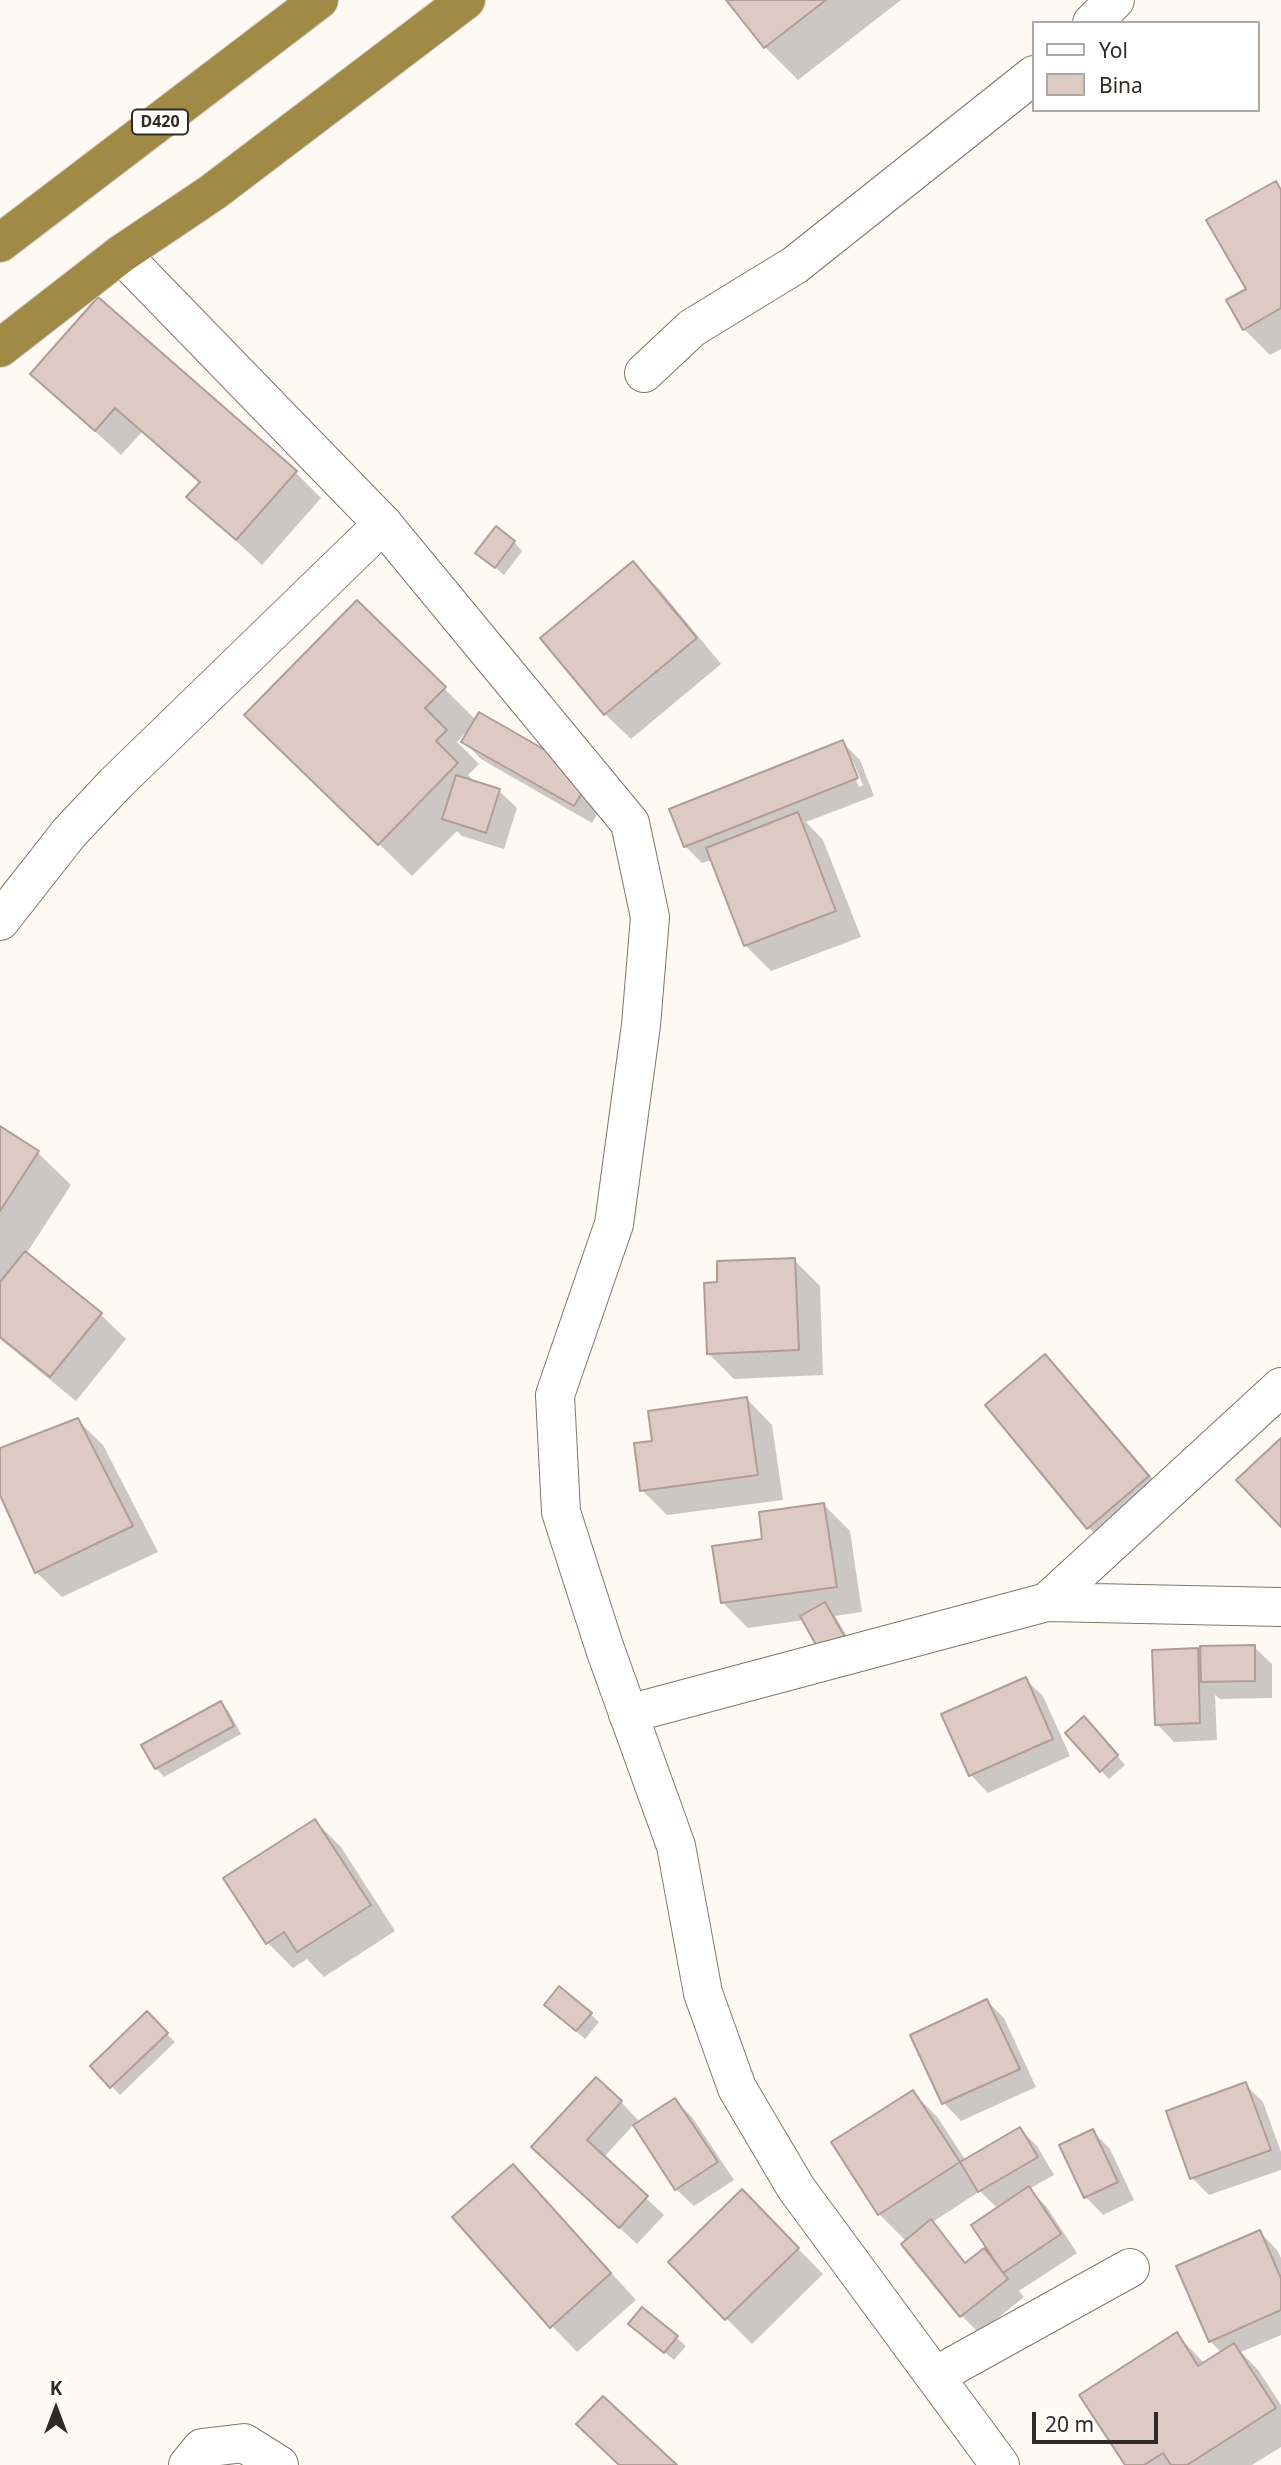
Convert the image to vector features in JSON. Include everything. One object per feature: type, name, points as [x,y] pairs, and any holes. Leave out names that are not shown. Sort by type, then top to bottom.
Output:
[{"type":"highway","name":"D420","points":[[0,243],[319,0]]},
{"type":"highway","points":[[0,348],[121,254],[213,192],[466,0]]},
{"type":"street","points":[[1094,21],[1115,0]]},
{"type":"street","points":[[644,373],[692,328],[795,265],[1032,77]]},
{"type":"street","points":[[121,254],[383,524],[630,823],[650,917],[641,1025],[614,1224],[555,1395],[561,1512],[628,1714],[676,1846],[703,1993],[737,2088],[796,2188],[1000,2465]]},
{"type":"street","points":[[0,921],[69,833],[115,783],[383,524]]},
{"type":"street","points":[[1047,1602],[1281,1387]]},
{"type":"street","points":[[628,1714],[1047,1602],[1281,1607]]},
{"type":"street","points":[[935,2376],[1130,2268]]},
{"type":"street","points":[[188,2465],[202,2448],[244,2443],[279,2465]]},
{"type":"building","points":[[726,0],[826,0],[764,48]]},
{"type":"building","points":[[1276,181],[1281,190],[1281,308],[1243,330],[1226,300],[1246,289],[1206,220]]},
{"type":"building","points":[[98,297],[297,471],[236,540],[186,497],[200,482],[115,408],[95,431],[30,374]]},
{"type":"building","points":[[496,526],[515,541],[495,568],[475,553]]},
{"type":"building","points":[[633,561],[697,638],[604,715],[540,638]]},
{"type":"building","points":[[357,600],[446,687],[425,708],[447,730],[436,741],[458,763],[378,845],[244,715]]},
{"type":"building","points":[[479,712],[592,777],[574,806],[461,742]]},
{"type":"building","points":[[843,740],[858,778],[684,847],[669,809]]},
{"type":"building","points":[[456,775],[500,789],[486,833],[442,819]]},
{"type":"building","points":[[798,812],[836,911],[744,946],[706,848]]},
{"type":"building","points":[[0,1126],[39,1151],[0,1211]]},
{"type":"building","points":[[25,1251],[102,1313],[50,1377],[0,1337],[0,1282]]},
{"type":"building","points":[[795,1258],[799,1350],[707,1354],[704,1283],[717,1282],[717,1261]]},
{"type":"building","points":[[1045,1354],[1149,1476],[1087,1529],[985,1405]]},
{"type":"building","points":[[747,1397],[758,1475],[640,1491],[634,1443],[652,1441],[648,1411]]},
{"type":"building","points":[[78,1418],[133,1526],[35,1573],[0,1495],[0,1448]]},
{"type":"building","points":[[1281,1438],[1281,1527],[1236,1480]]},
{"type":"building","points":[[824,1503],[837,1587],[721,1603],[712,1546],[762,1539],[759,1512]]},
{"type":"building","points":[[825,1602],[846,1639],[821,1654],[800,1616]]},
{"type":"building","points":[[1255,1645],[1255,1681],[1201,1682],[1200,1646]]},
{"type":"building","points":[[1198,1648],[1200,1723],[1155,1725],[1152,1650]]},
{"type":"building","points":[[1026,1677],[1053,1739],[969,1776],[941,1714]]},
{"type":"building","points":[[221,1701],[234,1726],[155,1769],[141,1745]]},
{"type":"building","points":[[1084,1716],[1118,1755],[1100,1772],[1065,1733]]},
{"type":"building","points":[[315,1819],[371,1905],[297,1952],[284,1932],[266,1944],[223,1878]]},
{"type":"building","points":[[559,1986],[592,2013],[576,2031],[544,2005]]},
{"type":"building","points":[[987,1999],[1020,2069],[942,2104],[910,2035]]},
{"type":"building","points":[[147,2011],[168,2033],[110,2088],[90,2066]]},
{"type":"building","points":[[596,2077],[622,2101],[587,2140],[648,2196],[619,2228],[531,2147]]},
{"type":"building","points":[[1246,2082],[1271,2150],[1190,2179],[1166,2111]]},
{"type":"building","points":[[913,2090],[960,2162],[878,2215],[831,2142]]},
{"type":"building","points":[[675,2098],[718,2162],[675,2190],[633,2125]]},
{"type":"building","points":[[1020,2127],[1038,2157],[978,2192],[960,2162]]},
{"type":"building","points":[[1093,2129],[1118,2182],[1084,2198],[1059,2145]]},
{"type":"building","points":[[513,2164],[611,2273],[550,2328],[452,2217]]},
{"type":"building","points":[[1029,2186],[1061,2234],[1003,2273],[971,2225]]},
{"type":"building","points":[[742,2189],[799,2248],[725,2320],[668,2262]]},
{"type":"building","points":[[931,2219],[965,2263],[984,2248],[1008,2279],[960,2317],[901,2244]]},
{"type":"building","points":[[1260,2230],[1281,2278],[1281,2310],[1209,2342],[1176,2266]]},
{"type":"building","points":[[642,2307],[678,2336],[664,2353],[628,2324]]},
{"type":"building","points":[[1177,2332],[1198,2366],[1234,2343],[1276,2408],[1187,2465],[1171,2465],[1163,2453],[1144,2465],[1125,2465],[1079,2395]]},
{"type":"building","points":[[603,2396],[677,2465],[619,2465],[576,2424]]}]
